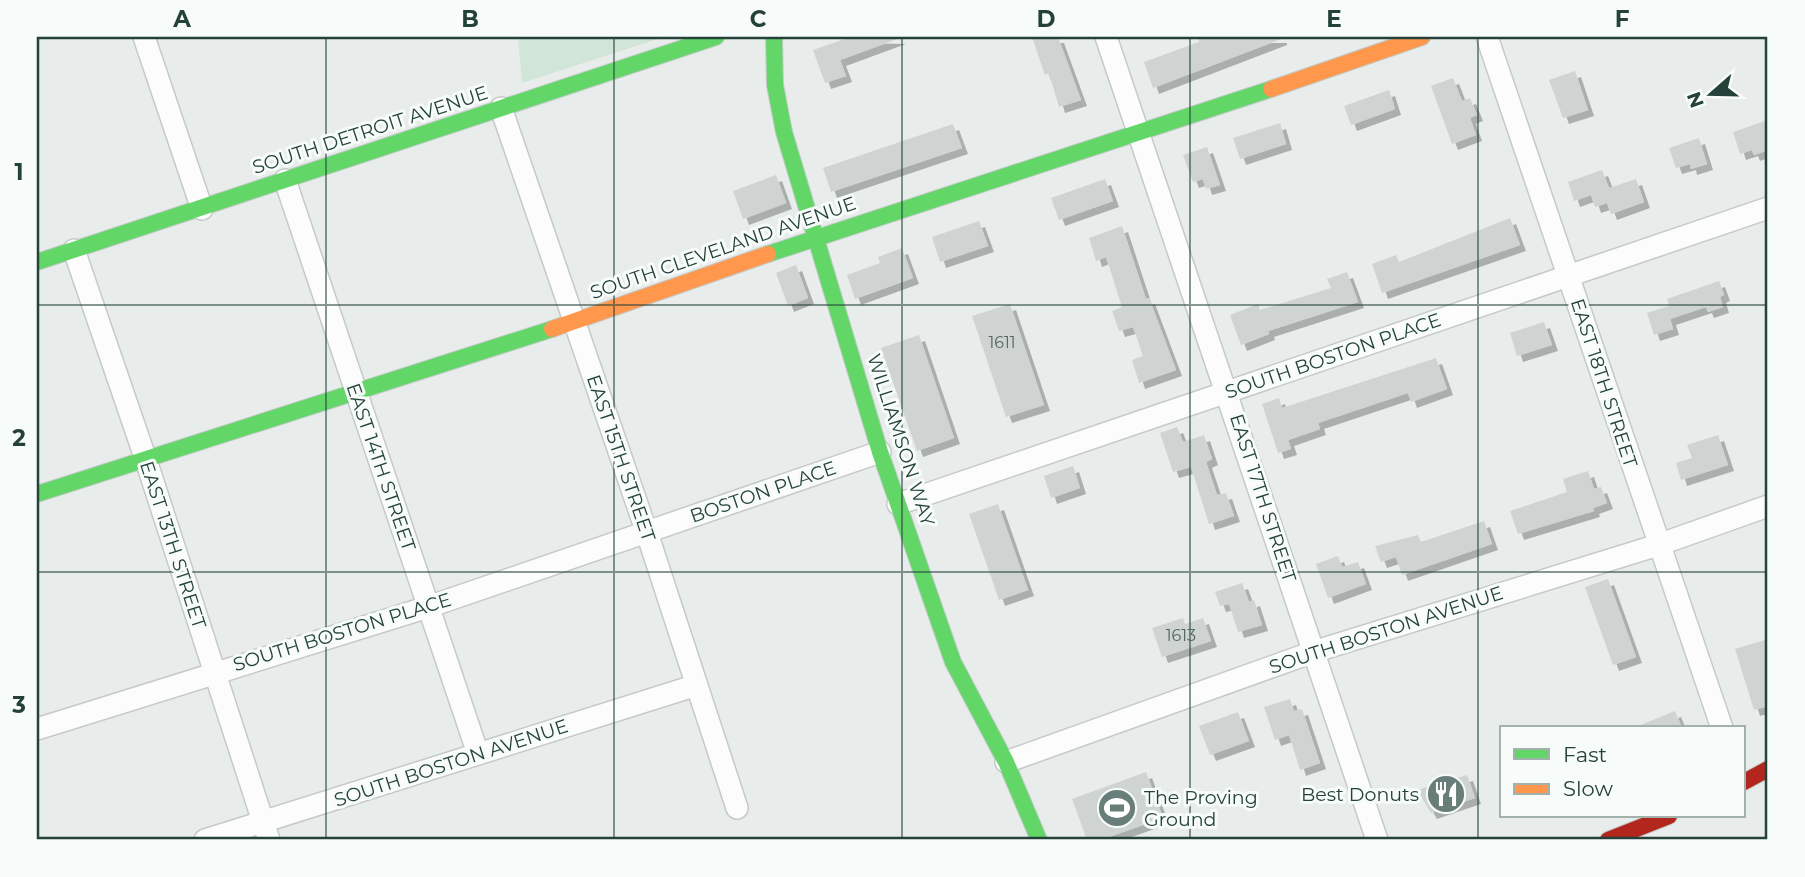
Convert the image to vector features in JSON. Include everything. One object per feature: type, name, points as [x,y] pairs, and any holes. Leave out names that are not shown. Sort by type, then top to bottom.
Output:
[{"type":"main road","name":"SOUTH DETROIT AVENUE","points":[[37,262],[716,37]]},
{"type":"main road","name":"WILLIAMSON WAY","points":[[774,37],[771,64],[774,95],[880,452],[953,662],[1006,762],[1039,840]]},
{"type":"main road","name":"SOUTH CLEVELAND AVENUE","points":[[37,494],[145,457],[574,322],[817,237],[1139,134],[1422,37]]},
{"type":"main road","points":[[1745,781],[1768,769]]},
{"type":"main road","points":[[1608,840],[1663,818]]},
{"type":"street","points":[[144,37],[202,209]]},
{"type":"street","name":"EAST 17TH STREET","points":[[1106,37],[1377,840]]},
{"type":"street","name":"EAST 18TH STREET","points":[[1487,37],[1721,726]]},
{"type":"street","name":"EAST 15TH STREET","points":[[501,108],[647,533],[737,808]]},
{"type":"street","name":"EAST 14TH STREET","points":[[285,180],[478,754]]},
{"type":"street","name":"SOUTH BOSTON PLACE","points":[[898,504],[1768,208]]},
{"type":"street","name":"EAST 13TH STREET","points":[[74,250],[145,457],[266,831]]},
{"type":"street","name":"BOSTON PLACE","points":[[647,533],[880,452]]},
{"type":"street","name":"SOUTH BOSTON AVENUE","points":[[1006,762],[1313,652],[1658,545],[1768,506]]},
{"type":"street","name":"SOUTH BOSTON PLACE","points":[[37,729],[428,607],[647,533]]},
{"type":"street","name":"SOUTH BOSTON AVENUE","points":[[205,840],[266,831],[478,754],[697,685]]},
{"type":"green space","points":[[518,37],[664,37],[522,83]]},
{"type":"building","points":[[850,37],[900,38],[840,60],[846,76],[825,83],[813,50]]},
{"type":"building","points":[[1032,37],[1058,37],[1081,100],[1059,107],[1049,73],[1045,75]]},
{"type":"building","points":[[1198,37],[1281,39],[1153,88],[1144,62],[1199,42]]},
{"type":"building","points":[[1575,71],[1588,110],[1563,118],[1549,80]]},
{"type":"building","points":[[1453,78],[1462,101],[1470,98],[1477,115],[1470,118],[1476,135],[1452,144],[1431,86]]},
{"type":"building","points":[[1389,90],[1395,109],[1351,125],[1344,106]]},
{"type":"building","points":[[1768,120],[1768,150],[1754,155],[1752,150],[1740,154],[1733,132]]},
{"type":"building","points":[[1280,123],[1286,144],[1240,159],[1233,138]]},
{"type":"building","points":[[953,124],[962,148],[831,192],[823,168]]},
{"type":"building","points":[[1699,138],[1707,164],[1691,169],[1690,164],[1676,168],[1669,148]]},
{"type":"building","points":[[1207,147],[1220,185],[1206,189],[1203,179],[1193,182],[1183,155]]},
{"type":"building","points":[[1602,170],[1609,188],[1636,179],[1644,202],[1611,214],[1607,203],[1595,207],[1591,195],[1574,201],[1568,182]]},
{"type":"building","points":[[776,175],[786,203],[743,219],[733,191]]},
{"type":"building","points":[[1105,179],[1113,201],[1059,220],[1051,198]]},
{"type":"building","points":[[1510,218],[1520,245],[1382,293],[1372,264],[1396,255],[1399,262]]},
{"type":"building","points":[[979,221],[988,246],[940,262],[932,237]]},
{"type":"building","points":[[1122,226],[1146,299],[1149,298],[1176,370],[1139,383],[1132,360],[1143,356],[1133,327],[1119,331],[1112,311],[1122,307],[1106,257],[1096,261],[1089,238]]},
{"type":"building","points":[[902,248],[913,278],[855,299],[847,275],[880,263],[878,257]]},
{"type":"building","points":[[796,265],[808,298],[788,306],[776,273]]},
{"type":"building","points":[[1347,272],[1358,302],[1268,331],[1269,334],[1241,345],[1230,315],[1258,304],[1260,310],[1331,288],[1327,279]]},
{"type":"building","points":[[1719,281],[1724,295],[1720,297],[1723,307],[1708,312],[1706,307],[1670,319],[1673,329],[1654,335],[1647,313],[1669,306],[1667,299]]},
{"type":"building","points":[[1010,304],[1044,405],[1006,417],[972,316]]},
{"type":"building","points":[[1544,322],[1552,345],[1517,356],[1510,333]]},
{"type":"building","points":[[919,335],[954,438],[917,451],[881,348]]},
{"type":"building","points":[[1436,358],[1447,389],[1411,402],[1408,393],[1318,423],[1320,429],[1288,440],[1291,449],[1278,453],[1262,404],[1279,398],[1282,408]]},
{"type":"building","points":[[1177,427],[1183,442],[1204,435],[1212,459],[1206,462],[1217,495],[1226,493],[1234,516],[1209,524],[1191,467],[1173,472],[1160,433]]},
{"type":"building","points":[[1718,435],[1728,465],[1681,480],[1676,463],[1692,458],[1687,445]]},
{"type":"building","points":[[1073,466],[1080,488],[1051,498],[1044,476]]},
{"type":"building","points":[[1588,471],[1594,489],[1601,487],[1607,503],[1593,508],[1594,511],[1518,534],[1510,511],[1567,492],[1563,479]]},
{"type":"building","points":[[998,504],[1028,590],[999,600],[969,514]]},
{"type":"building","points":[[1484,521],[1492,544],[1402,575],[1396,557],[1381,562],[1375,546],[1418,535],[1421,542]]},
{"type":"building","points":[[1338,556],[1342,567],[1358,562],[1366,584],[1328,598],[1316,564]]},
{"type":"building","points":[[1608,579],[1636,657],[1613,665],[1585,587]]},
{"type":"building","points":[[1242,583],[1249,602],[1254,600],[1262,625],[1238,632],[1229,604],[1220,606],[1215,592]]},
{"type":"building","points":[[1183,618],[1185,624],[1203,618],[1211,641],[1162,657],[1152,628]]},
{"type":"building","points":[[1768,639],[1768,706],[1754,710],[1735,649]]},
{"type":"building","points":[[1290,699],[1294,711],[1302,709],[1320,763],[1300,770],[1289,735],[1275,740],[1264,707]]},
{"type":"building","points":[[1675,711],[1681,726],[1638,726]]},
{"type":"building","points":[[1238,712],[1249,741],[1210,755],[1199,726]]},
{"type":"building","name":"The Proving Ground","points":[[1146,772],[1163,818],[1100,840],[1087,840],[1072,799]]},
{"type":"building","name":"Best Donuts","points":[[1467,775],[1475,798],[1431,813],[1417,790]]},
{"type":"traffic: fast","points":[[37,262],[716,37]]},
{"type":"traffic: fast","points":[[774,37],[775,85],[784,132],[880,452],[953,662],[1006,762],[1039,840]]},
{"type":"traffic: fast","points":[[768,254],[1271,89]]},
{"type":"traffic: fast","points":[[37,494],[552,329]]},
{"type":"traffic: slow","points":[[1271,89],[1422,37]]},
{"type":"traffic: slow","points":[[552,329],[768,254]]},
{"type":"traffic: jam","points":[[1745,781],[1768,769]]},
{"type":"traffic: jam","points":[[1608,840],[1664,818]]},
{"type":"place","name":"Best Donuts","points":[[1446,794]]},
{"type":"place","name":"The Proving Ground","points":[[1117,808]]}]
